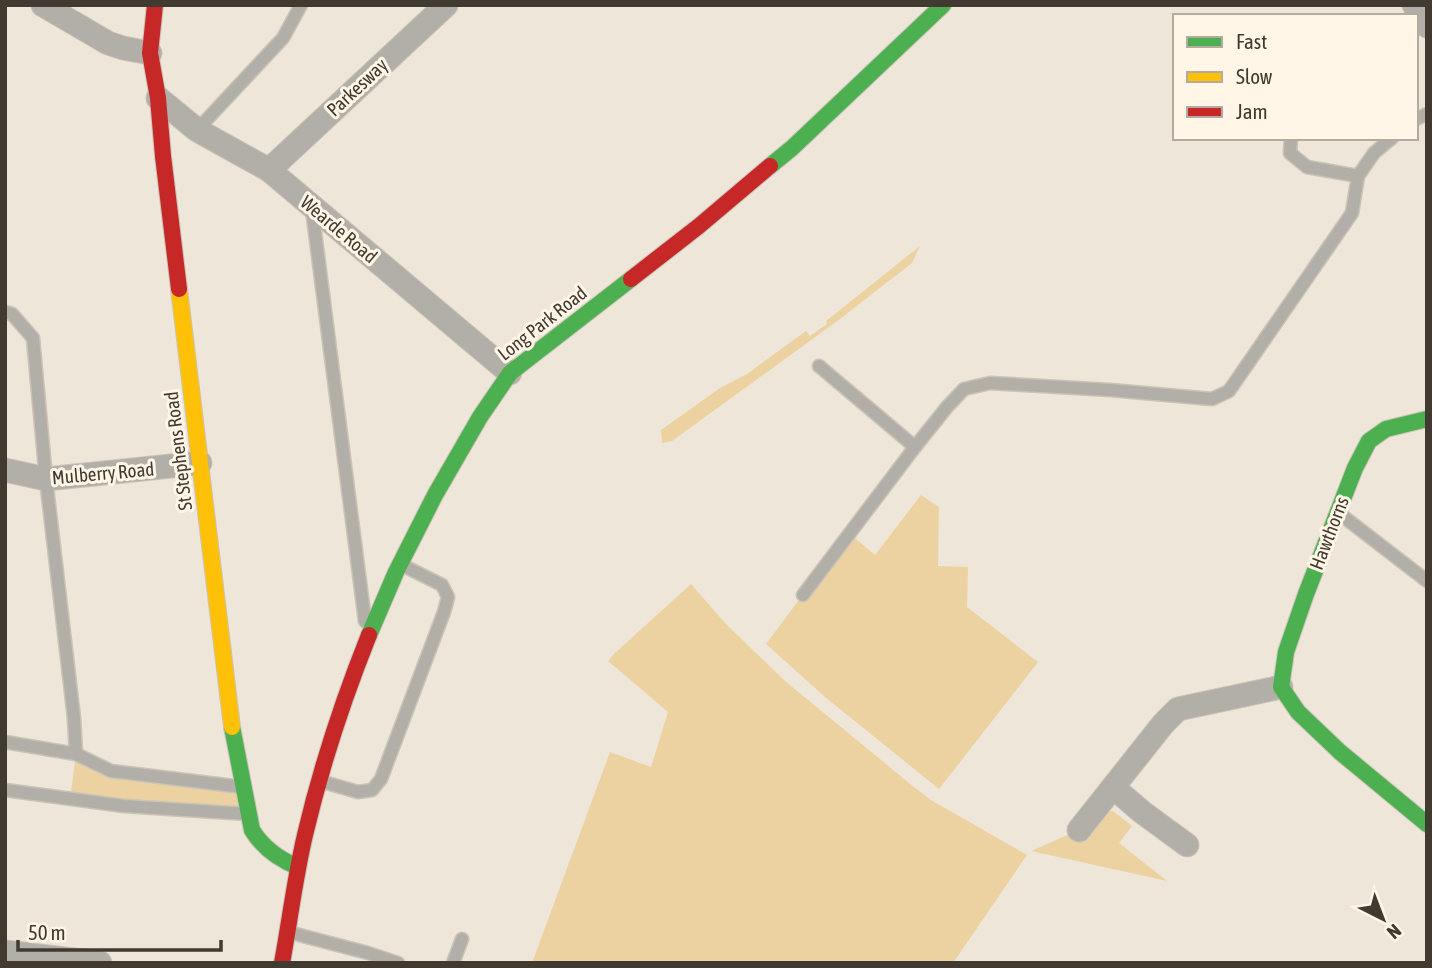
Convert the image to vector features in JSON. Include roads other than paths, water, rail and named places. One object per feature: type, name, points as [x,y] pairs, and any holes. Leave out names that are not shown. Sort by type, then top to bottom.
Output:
[{"type":"street","points":[[43,5],[108,43],[150,53]]},
{"type":"street","name":"St Stephens Road","points":[[155,5],[150,53],[158,98],[231,721],[252,830],[258,843],[272,854],[298,867]]},
{"type":"street","name":"Parkesway","points":[[269,170],[446,5]]},
{"type":"street","name":"Long Park Road","points":[[282,963],[309,816],[341,708],[367,636],[399,563],[467,436],[510,373],[699,226],[781,156],[943,5]]},
{"type":"street","points":[[1414,5],[1427,26]]},
{"type":"street","name":"Wearde Road","points":[[158,98],[197,130],[269,170],[510,373]]},
{"type":"street","name":"Hawthorns","points":[[1281,687],[1286,652],[1306,594],[1355,468],[1369,441],[1386,429],[1427,419]]},
{"type":"street","name":"Mulberry Road","points":[[5,470],[46,479],[201,463]]},
{"type":"street","points":[[1079,830],[1163,724],[1178,709],[1281,687],[1298,712],[1340,752],[1427,824]]},
{"type":"street","points":[[1114,788],[1187,845]]},
{"type":"street","points":[[5,952],[100,963]]},
{"type":"lane","points":[[197,130],[283,38],[301,5]]},
{"type":"lane","points":[[1291,140],[1290,153],[1307,167],[1358,176]]},
{"type":"lane","points":[[803,595],[915,447],[964,388],[990,383],[1212,399],[1229,391],[1352,213],[1358,176],[1374,153],[1390,140]]},
{"type":"lane","points":[[312,206],[367,636]]},
{"type":"lane","points":[[5,312],[12,314],[33,338],[76,754]]},
{"type":"lane","points":[[819,366],[915,447]]},
{"type":"lane","points":[[1337,512],[1427,581]]},
{"type":"lane","points":[[320,781],[358,792],[372,790],[382,779],[444,612],[448,597],[442,585],[399,563]]},
{"type":"lane","points":[[5,743],[76,754],[111,771],[242,787]]},
{"type":"lane","points":[[5,790],[124,806],[248,814]]},
{"type":"lane","points":[[288,932],[398,963]]},
{"type":"lane","points":[[453,963],[462,939]]}]
